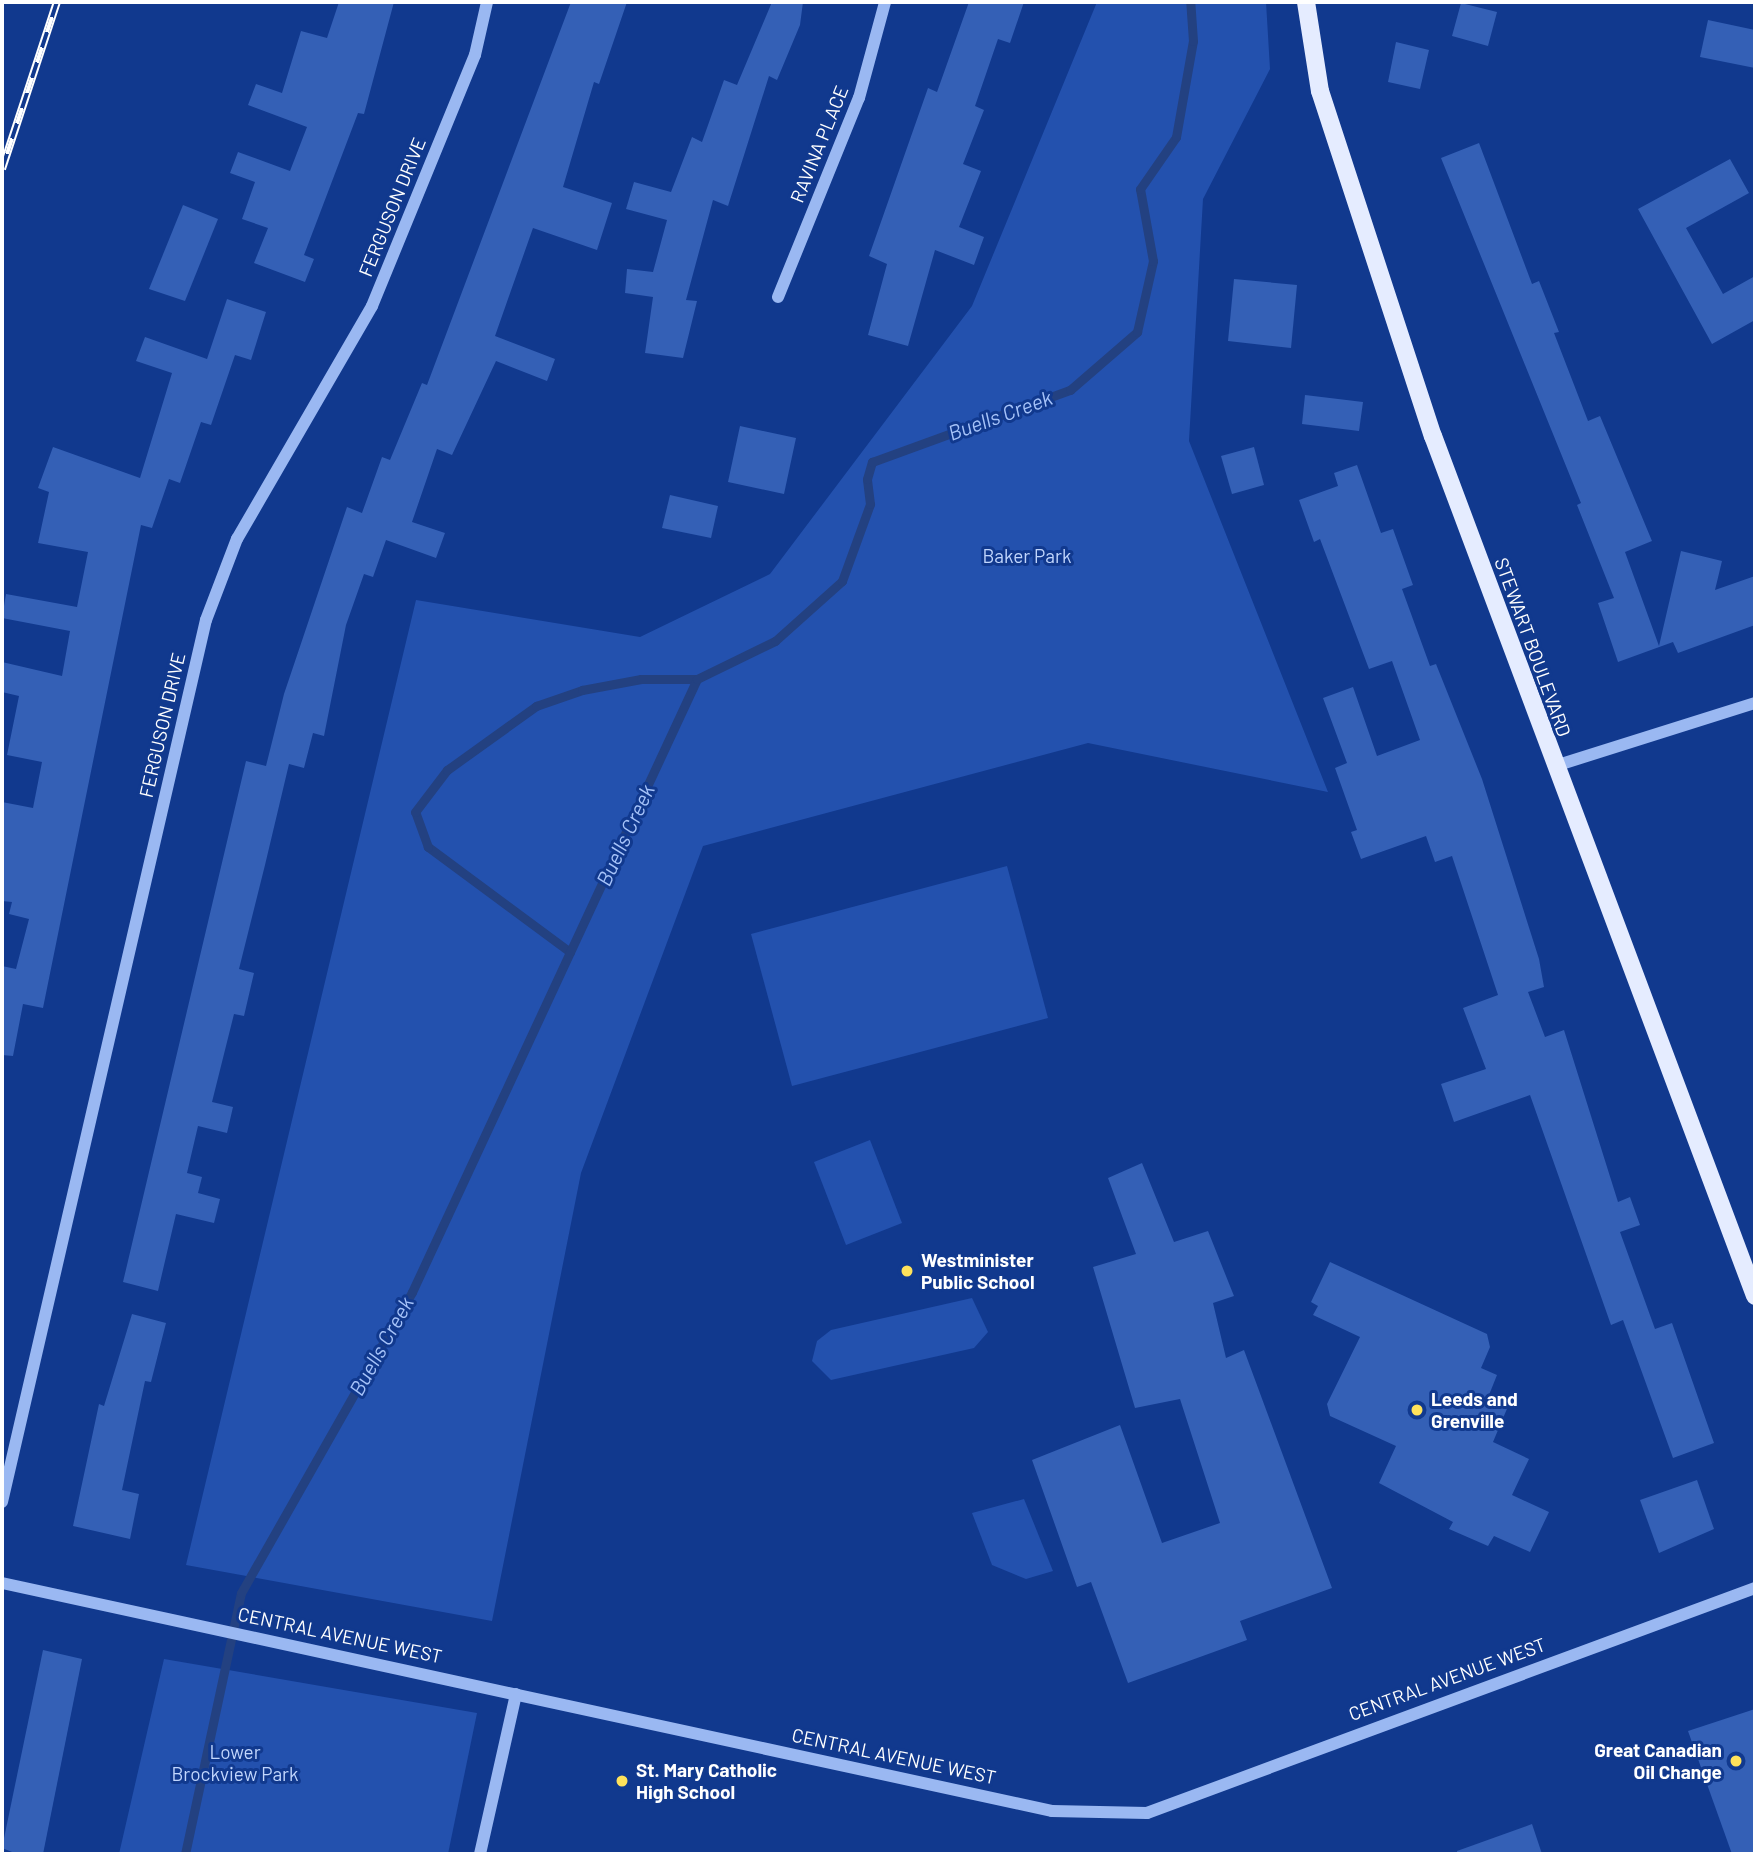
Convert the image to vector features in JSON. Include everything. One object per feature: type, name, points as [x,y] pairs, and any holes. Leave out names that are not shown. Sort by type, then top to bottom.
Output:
[{"type":"main road","name":"STEWART BOULEVARD","points":[[1307,2],[1321,91],[1433,436],[1755,1296]]},
{"type":"street","name":"FERGUSON DRIVE","points":[[2,1502],[206,620],[237,539],[373,306],[475,55],[487,2]]},
{"type":"street","name":"RAVINA PLACE","points":[[778,297],[859,98],[885,2]]},
{"type":"street","points":[[1555,766],[1755,703]]},
{"type":"street","name":"CENTRAL AVENUE WEST","points":[[2,1583],[1052,1811],[1147,1813],[1755,1588]]},
{"type":"street","points":[[480,1854],[516,1694]]},
{"type":"green space","name":"Baker Park","points":[[1097,2],[1266,2],[1270,69],[1203,199],[1189,441],[1328,792],[1088,743],[703,846],[581,1173],[492,1621],[186,1565],[416,600],[640,637],[770,574],[972,306]]},
{"type":"green space","points":[[1007,866],[1048,1018],[792,1086],[751,934]]},
{"type":"green space","points":[[870,1140],[902,1223],[846,1245],[814,1162]]},
{"type":"green space","points":[[972,1298],[988,1332],[974,1348],[831,1380],[812,1361],[817,1341],[831,1330]]},
{"type":"green space","points":[[1024,1499],[1053,1571],[1026,1579],[992,1565],[972,1513]]},
{"type":"green space","name":"Lower Brockview Park","points":[[164,1659],[477,1713],[448,1854],[119,1854]]},
{"type":"building","points":[[339,2],[394,2],[364,114],[358,113],[304,255],[314,259],[305,282],[254,263],[268,228],[242,219],[255,182],[230,173],[238,152],[290,171],[307,127],[248,105],[256,84],[282,93],[301,31],[327,38]]},
{"type":"building","points":[[571,2],[627,2],[599,84],[594,82],[563,187],[612,203],[597,250],[533,228],[495,336],[555,359],[547,381],[496,361],[452,455],[437,449],[412,522],[445,533],[436,558],[386,540],[373,577],[364,574],[346,625],[324,736],[313,733],[304,768],[289,764],[239,969],[254,973],[244,1016],[234,1014],[212,1102],[233,1107],[227,1133],[198,1126],[187,1173],[202,1177],[198,1193],[220,1199],[214,1223],[176,1214],[158,1291],[123,1282],[246,761],[266,766],[284,694],[347,507],[362,513],[382,457],[390,460],[422,383],[427,385]]},
{"type":"building","points":[[772,2],[803,2],[800,25],[777,80],[769,76],[728,206],[713,200],[686,300],[697,301],[683,358],[645,353],[653,297],[625,293],[627,269],[653,272],[667,220],[626,209],[634,182],[671,192],[692,137],[702,142],[724,80],[737,85]]},
{"type":"building","points":[[969,2],[1024,2],[1010,43],[998,39],[975,106],[984,110],[963,164],[981,171],[959,227],[984,237],[974,265],[935,250],[908,346],[868,335],[887,264],[869,256],[928,88],[937,92]]},
{"type":"building","points":[[1461,3],[1497,12],[1488,46],[1452,36]]},
{"type":"building","points":[[1708,20],[1755,30],[1755,68],[1700,57]]},
{"type":"building","points":[[1396,42],[1429,50],[1420,89],[1388,82]]},
{"type":"building","points":[[1479,143],[1532,284],[1539,281],[1559,332],[1554,333],[1588,421],[1600,416],[1652,541],[1625,552],[1659,646],[1681,551],[1722,561],[1715,590],[1755,576],[1755,625],[1678,653],[1673,642],[1618,662],[1598,603],[1614,598],[1577,505],[1581,503],[1441,158]]},
{"type":"building","points":[[1730,159],[1749,193],[1686,228],[1723,294],[1755,276],[1755,320],[1712,344],[1638,209]]},
{"type":"building","points":[[183,205],[218,219],[185,301],[149,289]]},
{"type":"building","points":[[1234,279],[1297,285],[1291,348],[1228,341]]},
{"type":"building","points":[[227,299],[266,312],[251,360],[235,355],[211,425],[201,422],[180,483],[169,479],[152,528],[141,525],[43,1008],[23,1004],[13,1056],[2,1055],[2,966],[16,969],[29,919],[9,914],[12,902],[2,901],[2,802],[33,808],[42,762],[7,755],[19,696],[2,692],[2,662],[62,676],[70,631],[2,618],[6,594],[77,607],[88,552],[38,543],[49,492],[38,488],[53,447],[140,478],[172,373],[136,361],[145,337],[207,359]]},
{"type":"building","points":[[1305,395],[1363,402],[1359,431],[1302,424]]},
{"type":"building","points":[[740,426],[796,438],[784,494],[728,482]]},
{"type":"building","points":[[1254,447],[1264,485],[1232,494],[1221,456]]},
{"type":"building","points":[[1357,465],[1381,533],[1393,529],[1413,585],[1402,589],[1430,666],[1436,664],[1482,779],[1539,959],[1544,987],[1528,992],[1545,1037],[1564,1030],[1618,1202],[1630,1197],[1640,1225],[1620,1232],[1655,1329],[1672,1323],[1714,1443],[1673,1458],[1623,1320],[1611,1325],[1530,1095],[1454,1122],[1441,1084],[1486,1069],[1463,1008],[1498,995],[1452,856],[1435,862],[1426,836],[1361,859],[1351,832],[1357,830],[1335,768],[1347,763],[1323,698],[1353,687],[1377,756],[1420,740],[1392,661],[1369,669],[1320,539],[1314,542],[1299,500],[1338,486],[1334,473]]},
{"type":"building","points":[[670,495],[718,506],[711,538],[662,528]]},
{"type":"building","points":[[1142,1163],[1174,1242],[1208,1231],[1234,1296],[1213,1303],[1226,1358],[1244,1350],[1332,1588],[1240,1621],[1247,1640],[1128,1683],[1091,1582],[1077,1587],[1032,1460],[1120,1425],[1162,1543],[1220,1523],[1180,1399],[1135,1408],[1093,1267],[1136,1254],[1108,1178]]},
{"type":"building","name":"Leeds and Grenville","points":[[1330,1262],[1487,1334],[1490,1347],[1481,1368],[1497,1375],[1489,1395],[1509,1404],[1493,1442],[1529,1459],[1512,1495],[1549,1512],[1530,1552],[1494,1536],[1488,1546],[1449,1529],[1453,1522],[1379,1483],[1396,1446],[1330,1416],[1327,1404],[1360,1337],[1313,1315],[1318,1306],[1311,1302]]},
{"type":"building","points":[[132,1314],[166,1323],[151,1382],[145,1381],[122,1490],[139,1494],[130,1539],[73,1526],[99,1404],[104,1406]]},
{"type":"building","points":[[1697,1480],[1714,1529],[1659,1553],[1640,1500]]},
{"type":"building","points":[[43,1650],[82,1659],[43,1854],[17,1854],[2,1848]]},
{"type":"building","points":[[1755,1709],[1755,1854],[1732,1854],[1688,1731]]},
{"type":"building","points":[[1532,1824],[1542,1854],[1457,1854],[1457,1851]]},
{"type":"waterway","name":"Buells Creek","points":[[185,1854],[241,1593],[412,1292],[697,679],[775,641],[842,581],[870,504],[867,479],[872,462],[1070,390],[1137,332],[1153,261],[1140,189],[1176,137],[1193,41],[1190,2]]},
{"type":"waterway","points":[[570,952],[428,847],[415,812],[447,770],[536,706],[582,690],[641,679],[697,679]]},
{"type":"railway","points":[[2,169],[57,2]]},
{"type":"place","name":"Westminister Public School","points":[[907,1271]]},
{"type":"place","name":"Leeds and Grenville","points":[[1417,1410]]},
{"type":"place","name":"Great Canadian Oil Change","points":[[1736,1761]]},
{"type":"place","name":"St. Mary Catholic High School","points":[[622,1781]]}]
